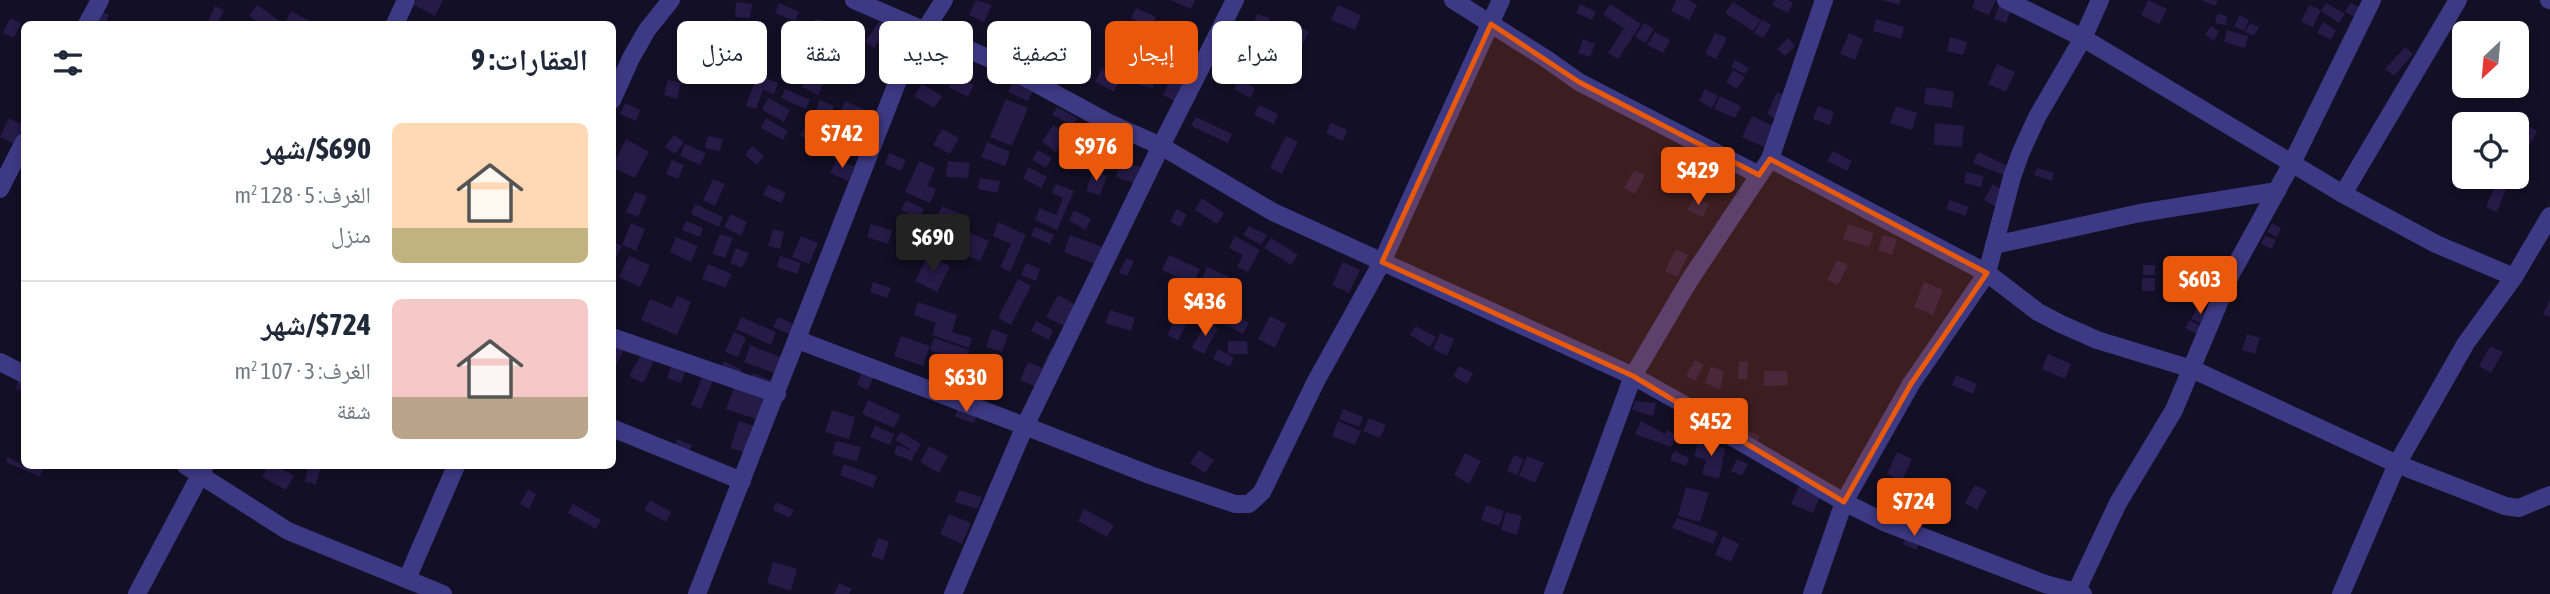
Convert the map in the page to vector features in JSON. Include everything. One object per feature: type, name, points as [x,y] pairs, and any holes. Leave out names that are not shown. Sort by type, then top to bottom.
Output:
[{"type":"street","points":[[89,21],[100,0]]},
{"type":"street","points":[[396,21],[406,0]]},
{"type":"street","points":[[616,91],[647,30],[671,0]]},
{"type":"street","points":[[854,0],[902,21]]},
{"type":"street","points":[[931,21],[944,0]]},
{"type":"street","points":[[953,594],[1026,426],[1161,146],[1235,0]]},
{"type":"street","points":[[1453,0],[1579,82],[1759,176]]},
{"type":"street","points":[[798,340],[1150,475],[1235,504],[1249,504],[1262,492],[1316,381],[1382,262],[1501,0]]},
{"type":"street","points":[[1553,594],[1633,376],[1689,281],[1770,159],[1824,0]]},
{"type":"street","points":[[2006,0],[2083,38],[2343,194],[2437,244],[2514,276]]},
{"type":"street","points":[[1812,594],[1844,502],[1911,384],[1987,274],[2021,152],[2083,38],[2100,0]]},
{"type":"street","points":[[973,52],[1109,123],[1161,146],[1255,204],[1633,376],[1844,502],[1884,522],[2045,584],[2078,593],[2118,503],[2174,410],[2231,274],[2292,163],[2372,0]]},
{"type":"street","points":[[2343,194],[2458,0]]},
{"type":"street","points":[[697,594],[897,84]]},
{"type":"street","points":[[0,189],[21,148]]},
{"type":"street","points":[[1770,159],[1987,274],[2038,312],[2097,340],[2192,369],[2397,464],[2505,506],[2519,508],[2550,495]]},
{"type":"street","points":[[1994,245],[2140,213],[2277,191]]},
{"type":"street","points":[[2341,594],[2397,464],[2466,343],[2514,276],[2550,216]]},
{"type":"street","points":[[616,338],[776,394]]},
{"type":"street","points":[[0,362],[21,372]]},
{"type":"street","points":[[616,430],[742,481]]},
{"type":"street","points":[[137,594],[197,469]]},
{"type":"street","points":[[198,469],[288,531],[443,594]]},
{"type":"street","points":[[407,579],[455,469]]},
{"type":"highlighted area","points":[[1491,24],[1579,82],[1759,175],[1770,159],[1987,273],[1911,384],[1844,502],[1633,376],[1382,262]]},
{"type":"building","points":[[417,0],[443,0],[435,16],[414,5]]},
{"type":"building","points":[[976,0],[992,5],[984,22],[969,15]]},
{"type":"building","points":[[1170,0],[1195,0],[1191,9]]},
{"type":"building","points":[[1676,0],[1688,0],[1697,5],[1689,20],[1671,11]]},
{"type":"building","points":[[1775,0],[1793,3],[1788,13],[1772,5]]},
{"type":"building","points":[[1881,0],[1901,0],[1899,5]]},
{"type":"building","points":[[1975,0],[1996,0],[1989,15],[1972,8]]},
{"type":"building","points":[[2001,0],[2014,1],[2006,23],[1994,19]]},
{"type":"building","points":[[2148,0],[2167,9],[2159,24],[2141,15]]},
{"type":"building","points":[[2201,0],[2218,0],[2215,6]]},
{"type":"building","points":[[736,2],[752,4],[750,18],[735,17]]},
{"type":"building","points":[[1733,2],[1761,20],[1753,31],[1725,13]]},
{"type":"building","points":[[779,3],[799,12],[795,21],[775,13]]},
{"type":"building","points":[[2326,3],[2345,14],[2339,23],[2321,11]]},
{"type":"building","points":[[2350,3],[2361,8],[2356,18],[2345,12]]},
{"type":"building","points":[[1580,4],[1596,12],[1592,20],[1576,13]]},
{"type":"building","points":[[1610,4],[1641,24],[1618,59],[1608,53],[1624,28],[1603,15]]},
{"type":"building","points":[[257,5],[280,21],[256,21],[249,16]]},
{"type":"building","points":[[1338,5],[1361,15],[1355,30],[1331,20]]},
{"type":"building","points":[[2309,5],[2321,10],[2313,27],[2301,22]]},
{"type":"building","points":[[215,6],[224,10],[218,21],[208,21]]},
{"type":"building","points":[[1136,8],[1156,17],[1154,21],[1138,21],[1131,18]]},
{"type":"building","points":[[99,10],[109,15],[107,21],[96,19]]},
{"type":"building","points":[[291,11],[310,21],[286,21]]},
{"type":"building","points":[[1257,14],[1270,18],[1269,21],[1254,21]]},
{"type":"building","points":[[2217,14],[2227,16],[2226,25],[2215,23]]},
{"type":"building","points":[[2240,15],[2249,20],[2244,31],[2234,26]]},
{"type":"building","points":[[10,18],[21,23],[14,38],[3,33]]},
{"type":"building","points":[[1762,19],[1771,25],[1764,38],[1754,33]]},
{"type":"building","points":[[1876,19],[1904,27],[1901,39],[1873,31]]},
{"type":"building","points":[[879,22],[879,41],[874,48],[865,42]]},
{"type":"building","points":[[2323,22],[2336,30],[2331,40],[2317,33]]},
{"type":"building","points":[[1644,23],[1654,29],[1645,43],[1635,37]]},
{"type":"building","points":[[2250,23],[2259,27],[2254,36],[2245,32]]},
{"type":"building","points":[[2211,26],[2219,31],[2214,41],[2205,35]]},
{"type":"building","points":[[1302,28],[1309,32],[1302,42]]},
{"type":"building","points":[[2227,30],[2248,36],[2245,48],[2224,42]]},
{"type":"building","points":[[1655,32],[1670,40],[1663,53],[1647,45]]},
{"type":"building","points":[[1715,33],[1727,38],[1716,59],[1705,54]]},
{"type":"building","points":[[1849,33],[1863,39],[1855,60],[1840,54]]},
{"type":"building","points":[[1950,37],[1967,42],[1963,55],[1947,51]]},
{"type":"building","points":[[1788,38],[1795,46],[1785,56],[1777,49]]},
{"type":"building","points":[[1583,39],[1595,44],[1590,57],[1578,53]]},
{"type":"building","points":[[2405,47],[2413,54],[2394,76],[2385,69]]},
{"type":"building","points":[[1735,60],[1749,68],[1745,74],[1731,67]]},
{"type":"building","points":[[1997,64],[2015,72],[2006,92],[1988,84]]},
{"type":"building","points":[[1102,68],[1105,69],[1105,84],[1118,84],[1114,92],[1095,82]]},
{"type":"building","points":[[1733,70],[1745,77],[1737,89],[1726,82]]},
{"type":"building","points":[[767,79],[778,83],[774,94],[763,90],[756,109],[746,106],[754,84],[767,84]]},
{"type":"building","points":[[668,80],[681,84],[677,99],[664,95]]},
{"type":"building","points":[[803,84],[823,84],[818,95],[802,87]]},
{"type":"building","points":[[922,84],[942,96],[934,108],[914,96]]},
{"type":"building","points":[[950,84],[974,85],[968,97],[948,87]]},
{"type":"building","points":[[1012,84],[1036,84],[1028,101],[1008,92]]},
{"type":"building","points":[[1140,84],[1154,84],[1153,88]]},
{"type":"building","points":[[1168,84],[1183,84],[1175,101],[1163,95]]},
{"type":"building","points":[[1236,84],[1248,84],[1255,88],[1250,98],[1234,89]]},
{"type":"building","points":[[1926,87],[1954,92],[1952,108],[1924,104]]},
{"type":"building","points":[[785,89],[810,100],[806,109],[781,98]]},
{"type":"building","points":[[1705,89],[1718,96],[1712,108],[1699,101]]},
{"type":"building","points":[[1777,92],[1788,97],[1777,120],[1767,114]]},
{"type":"building","points":[[1720,96],[1741,106],[1735,118],[1714,109]]},
{"type":"building","points":[[768,98],[790,110],[784,122],[762,110]]},
{"type":"building","points":[[1006,99],[1028,108],[1012,146],[990,137]]},
{"type":"building","points":[[820,100],[834,106],[829,118],[815,112]]},
{"type":"building","points":[[845,101],[868,111],[860,129],[837,119]]},
{"type":"building","points":[[625,103],[640,110],[636,121],[620,114]]},
{"type":"building","points":[[1259,105],[1278,114],[1274,124],[1254,115]]},
{"type":"building","points":[[1818,106],[1834,112],[1830,125],[1813,119]]},
{"type":"building","points":[[1896,106],[1917,113],[1912,130],[1890,123]]},
{"type":"building","points":[[1057,107],[1077,118],[1073,126],[1052,115]]},
{"type":"building","points":[[810,116],[824,123],[814,143],[800,136]]},
{"type":"building","points":[[1752,116],[1774,126],[1764,147],[1742,137]]},
{"type":"building","points":[[1196,117],[1232,134],[1228,143],[1191,126]]},
{"type":"building","points":[[9,118],[21,124],[21,131],[14,144],[0,137]]},
{"type":"building","points":[[766,118],[788,131],[783,140],[761,128]]},
{"type":"building","points":[[1331,123],[1347,130],[1343,141],[1326,133]]},
{"type":"building","points":[[1935,123],[1964,126],[1962,147],[1934,145]]},
{"type":"building","points":[[1053,125],[1068,135],[1056,152],[1042,142]]},
{"type":"building","points":[[2529,126],[2537,131],[2529,146]]},
{"type":"building","points":[[942,129],[959,138],[950,154],[933,145]]},
{"type":"building","points":[[674,135],[684,142],[675,154],[665,147]]},
{"type":"building","points":[[708,136],[723,139],[720,151],[705,148]]},
{"type":"building","points":[[1286,136],[1298,142],[1282,174],[1270,168]]},
{"type":"building","points":[[626,139],[649,152],[635,178],[616,169],[616,159]]},
{"type":"building","points":[[987,142],[1010,152],[1005,166],[981,157]]},
{"type":"building","points":[[685,144],[706,153],[700,165],[680,156]]},
{"type":"building","points":[[752,146],[764,156],[757,165],[745,155]]},
{"type":"building","points":[[1038,150],[1052,158],[1046,168],[1032,160]]},
{"type":"building","points":[[1833,151],[1852,161],[1847,171],[1827,161]]},
{"type":"building","points":[[1978,152],[2015,169],[2011,178],[1973,163]]},
{"type":"building","points":[[889,153],[906,160],[901,171],[885,164]]},
{"type":"building","points":[[837,159],[854,167],[848,181],[830,173]]},
{"type":"building","points":[[672,160],[684,165],[678,179],[666,174]]},
{"type":"building","points":[[919,161],[935,168],[927,186],[936,189],[930,203],[905,192]]},
{"type":"building","points":[[948,161],[970,163],[968,178],[946,177]]},
{"type":"building","points":[[1121,161],[1142,168],[1137,184],[1116,177]]},
{"type":"building","points":[[1028,167],[1047,177],[1041,188],[1023,178]]},
{"type":"building","points":[[2037,168],[2054,173],[2052,181],[2034,175]]},
{"type":"building","points":[[1634,170],[1645,175],[1635,194],[1624,188]]},
{"type":"building","points":[[1093,171],[1107,176],[1100,195],[1086,191]]},
{"type":"building","points":[[1966,172],[1984,176],[1981,187],[1964,183]]},
{"type":"building","points":[[980,178],[1000,181],[998,193],[978,189]]},
{"type":"building","points":[[713,179],[725,184],[715,206],[703,200]]},
{"type":"building","points":[[1056,184],[1074,191],[1057,230],[1035,220],[1040,208],[1056,215],[1063,198],[1052,193]]},
{"type":"building","points":[[1993,184],[2005,191],[1996,207],[1984,200]]},
{"type":"building","points":[[768,185],[786,193],[781,203],[763,195]]},
{"type":"building","points":[[2494,189],[2506,190],[2497,212],[2486,207]]},
{"type":"building","points":[[635,192],[647,196],[638,217],[626,212]]},
{"type":"building","points":[[1694,197],[1709,204],[1703,217],[1687,210]]},
{"type":"building","points":[[1202,198],[1224,213],[1217,224],[1195,210]]},
{"type":"building","points":[[906,200],[924,209],[919,219],[901,210]]},
{"type":"building","points":[[1950,200],[1969,207],[1965,216],[1946,209]]},
{"type":"building","points":[[695,204],[723,217],[719,227],[691,214]]},
{"type":"building","points":[[942,206],[966,216],[961,228],[937,218]]},
{"type":"building","points":[[1177,209],[1187,215],[1180,227],[1170,221]]},
{"type":"building","points":[[1074,210],[1091,219],[1085,230],[1069,220]]},
{"type":"building","points":[[731,214],[747,222],[741,236],[724,227]]},
{"type":"building","points":[[686,221],[703,228],[700,237],[682,230]]},
{"type":"building","points":[[998,222],[1026,235],[1010,272],[1000,267],[1011,244],[993,236]]},
{"type":"building","points":[[631,223],[645,229],[636,251],[622,245]]},
{"type":"building","points":[[2272,223],[2281,228],[2277,237],[2267,232]]},
{"type":"building","points":[[871,224],[892,231],[888,244],[867,237]]},
{"type":"building","points":[[1848,224],[1874,233],[1869,247],[1843,239]]},
{"type":"building","points":[[927,225],[950,238],[944,248],[922,236]]},
{"type":"building","points":[[1249,226],[1267,235],[1261,245],[1243,235]]},
{"type":"building","points":[[1035,227],[1054,235],[1050,244],[1031,236]]},
{"type":"building","points":[[773,229],[784,232],[780,249],[768,246]]},
{"type":"building","points":[[964,230],[989,241],[980,261],[955,250]]},
{"type":"building","points":[[720,234],[733,238],[725,258],[712,254]]},
{"type":"building","points":[[1070,235],[1108,249],[1101,266],[1064,252]]},
{"type":"building","points":[[1883,235],[1897,239],[1892,255],[1878,250]]},
{"type":"building","points":[[801,236],[818,243],[809,264],[792,257]]},
{"type":"building","points":[[1235,236],[1260,250],[1248,272],[1237,267],[1243,255],[1229,248]]},
{"type":"building","points":[[2265,236],[2276,240],[2272,249],[2261,244]]},
{"type":"building","points":[[676,237],[698,246],[691,262],[670,252]]},
{"type":"building","points":[[1271,238],[1298,255],[1291,265],[1264,248]]},
{"type":"building","points":[[616,243],[622,246],[616,257]]},
{"type":"building","points":[[736,248],[749,253],[742,268],[730,263]]},
{"type":"building","points":[[1676,249],[1688,255],[1677,277],[1665,271]]},
{"type":"building","points":[[928,255],[950,266],[937,292],[915,281]]},
{"type":"building","points":[[1169,255],[1200,269],[1193,284],[1162,270]]},
{"type":"building","points":[[629,256],[650,265],[640,287],[619,277]]},
{"type":"building","points":[[780,256],[801,263],[797,274],[777,267]]},
{"type":"building","points":[[1126,258],[1134,261],[1127,276],[1119,273]]},
{"type":"building","points":[[1837,260],[1848,265],[1838,285],[1827,280]]},
{"type":"building","points":[[1343,262],[1360,270],[1349,293],[1332,285]]},
{"type":"building","points":[[1026,263],[1040,269],[1036,281],[1021,275]]},
{"type":"building","points":[[708,264],[732,274],[725,288],[702,279]]},
{"type":"building","points":[[2143,265],[2155,265],[2155,275],[2143,275]]},
{"type":"building","points":[[1207,267],[1229,277],[1224,289],[1202,279]]},
{"type":"building","points":[[2142,278],[2155,278],[2155,291],[2142,291]]},
{"type":"building","points":[[1018,279],[1031,286],[1011,325],[998,318]]},
{"type":"building","points":[[873,282],[891,288],[887,298],[870,292]]},
{"type":"building","points":[[1924,282],[1943,290],[1933,315],[1914,307]]},
{"type":"building","points":[[1185,293],[1210,306],[1206,315],[1181,301]]},
{"type":"building","points":[[1058,295],[1078,306],[1066,327],[1046,317]]},
{"type":"building","points":[[677,296],[691,302],[677,335],[641,320],[650,299],[672,308]]},
{"type":"building","points":[[2550,299],[2550,317],[2543,314]]},
{"type":"building","points":[[918,302],[957,315],[952,332],[972,338],[969,348],[932,335],[936,323],[914,315]]},
{"type":"building","points":[[1216,305],[1249,323],[1243,334],[1210,317]]},
{"type":"building","points":[[2197,308],[2208,313],[2202,324],[2191,319]]},
{"type":"building","points":[[1110,310],[1135,318],[1131,331],[1105,323]]},
{"type":"building","points":[[1270,316],[1286,324],[1275,348],[1258,339]]},
{"type":"building","points":[[741,317],[776,332],[771,345],[736,329]]},
{"type":"building","points":[[778,317],[807,330],[803,340],[773,327]]},
{"type":"building","points":[[1176,317],[1187,323],[1178,340],[1167,335]]},
{"type":"building","points":[[2190,320],[2203,327],[2198,335],[2185,328]]},
{"type":"building","points":[[1036,321],[1053,330],[1049,340],[1031,331]]},
{"type":"building","points":[[1206,322],[1218,328],[1204,354],[1192,348]]},
{"type":"building","points":[[1416,326],[1436,337],[1430,347],[1410,335]]},
{"type":"building","points":[[992,329],[1008,335],[1002,352],[986,347]]},
{"type":"building","points":[[734,332],[746,338],[738,357],[725,352]]},
{"type":"building","points":[[1440,333],[1454,339],[1447,356],[1433,349]]},
{"type":"building","points":[[2247,334],[2260,338],[2255,354],[2242,350]]},
{"type":"building","points":[[901,336],[930,346],[923,366],[894,356]]},
{"type":"building","points":[[934,338],[969,350],[965,363],[930,350]]},
{"type":"building","points":[[1228,341],[1247,341],[1248,354],[1228,354]]},
{"type":"building","points":[[616,343],[626,345],[616,366]]},
{"type":"building","points":[[750,345],[783,358],[777,374],[744,362]]},
{"type":"building","points":[[2490,346],[2503,352],[2491,373],[2479,366]]},
{"type":"building","points":[[1051,348],[1058,351],[1041,389],[1020,380],[1028,362],[1042,368]]},
{"type":"building","points":[[1218,349],[1234,358],[1230,367],[1213,359]]},
{"type":"building","points":[[642,353],[655,359],[643,383],[629,376]]},
{"type":"building","points":[[2048,354],[2071,364],[2065,379],[2042,369]]},
{"type":"building","points":[[866,360],[878,365],[868,390],[857,385]]},
{"type":"building","points":[[1695,360],[1704,365],[1695,381],[1686,376]]},
{"type":"building","points":[[724,361],[742,370],[738,379],[720,371]]},
{"type":"building","points":[[1739,361],[1748,362],[1747,379],[1738,379]]},
{"type":"building","points":[[671,366],[685,371],[681,383],[667,378]]},
{"type":"building","points":[[1459,366],[1473,373],[1467,384],[1453,376]]},
{"type":"building","points":[[1711,366],[1724,372],[1720,389],[1705,383]]},
{"type":"building","points":[[706,367],[717,371],[701,409],[691,405]]},
{"type":"building","points":[[1764,371],[1787,371],[1788,385],[1764,386]]},
{"type":"building","points":[[753,373],[774,382],[748,385]]},
{"type":"building","points":[[1956,375],[1977,384],[1973,394],[1952,385]]},
{"type":"building","points":[[19,376],[21,376],[21,390],[16,389]]},
{"type":"building","points":[[734,388],[766,400],[759,420],[726,409]]},
{"type":"building","points":[[868,400],[900,415],[894,428],[862,414]]},
{"type":"building","points":[[1635,401],[1656,403],[1653,416],[1632,410]]},
{"type":"building","points":[[959,404],[978,411],[974,423],[955,417]]},
{"type":"building","points":[[1343,409],[1363,417],[1359,427],[1339,419]]},
{"type":"building","points":[[832,410],[855,417],[849,439],[825,432]]},
{"type":"building","points":[[1369,418],[1386,425],[1380,438],[1363,431]]},
{"type":"building","points":[[739,421],[758,427],[749,454],[730,448]]},
{"type":"building","points":[[1338,421],[1361,431],[1355,445],[1332,436]]},
{"type":"building","points":[[1641,421],[1665,434],[1667,430],[1677,435],[1671,447],[1635,434]]},
{"type":"building","points":[[875,426],[894,434],[890,445],[870,437]]},
{"type":"building","points":[[1748,431],[1760,436],[1755,447],[1743,441]]},
{"type":"building","points":[[901,432],[921,444],[916,453],[895,440]]},
{"type":"building","points":[[677,439],[692,445],[688,453],[674,447]]},
{"type":"building","points":[[1699,440],[1725,449],[1719,479],[1702,474],[1706,460],[1694,456]]},
{"type":"building","points":[[836,441],[861,447],[857,461],[832,455]]},
{"type":"building","points":[[897,445],[915,452],[912,461],[894,454]]},
{"type":"building","points":[[929,446],[948,456],[939,473],[920,462]]},
{"type":"building","points":[[1199,450],[1214,460],[1205,473],[1190,463]]},
{"type":"building","points":[[1674,451],[1689,458],[1686,466],[1670,460]]},
{"type":"building","points":[[1897,452],[1912,459],[1902,481],[1887,474]]},
{"type":"building","points":[[1465,453],[1481,461],[1469,484],[1454,475]]},
{"type":"building","points":[[1514,455],[1524,459],[1517,475],[1507,471]]},
{"type":"building","points":[[1527,456],[1544,463],[1535,483],[1519,476]]},
{"type":"building","points":[[8,457],[21,464],[21,469],[6,462]]},
{"type":"building","points":[[1737,459],[1748,464],[1742,476],[1731,471]]},
{"type":"building","points":[[844,464],[877,476],[873,488],[840,475]]},
{"type":"building","points":[[22,469],[44,469],[40,477]]},
{"type":"building","points":[[266,469],[281,469],[294,475],[286,490],[262,477]]},
{"type":"building","points":[[308,469],[320,469],[316,484],[305,482]]},
{"type":"building","points":[[1801,482],[1822,492],[1813,513],[1791,504]]},
{"type":"building","points":[[1975,485],[1987,491],[1977,510],[1965,503]]},
{"type":"building","points":[[1686,487],[1709,493],[1700,522],[1678,516]]},
{"type":"building","points":[[528,490],[536,494],[529,509],[520,504]]},
{"type":"building","points":[[959,490],[982,497],[978,509],[955,502]]},
{"type":"building","points":[[650,500],[671,512],[666,522],[644,510]]},
{"type":"building","points":[[776,502],[794,510],[790,518],[773,510]]},
{"type":"building","points":[[573,504],[601,520],[596,529],[568,513]]},
{"type":"building","points":[[1486,505],[1504,511],[1499,526],[1481,520]]},
{"type":"building","points":[[1084,509],[1114,525],[1107,537],[1078,521]]},
{"type":"building","points":[[1506,512],[1522,516],[1517,535],[1501,530]]},
{"type":"building","points":[[949,514],[971,523],[962,544],[940,534]]},
{"type":"building","points":[[1677,518],[1718,532],[1713,544],[1672,528]]},
{"type":"building","points":[[1911,526],[1925,531],[1916,550],[1903,544]]},
{"type":"building","points":[[1723,536],[1739,544],[1731,562],[1715,555]]},
{"type":"building","points":[[878,538],[889,542],[883,560],[871,556]]},
{"type":"building","points":[[773,562],[797,569],[791,591],[767,583]]},
{"type":"building","points":[[839,583],[852,589],[849,594],[834,594]]}]
